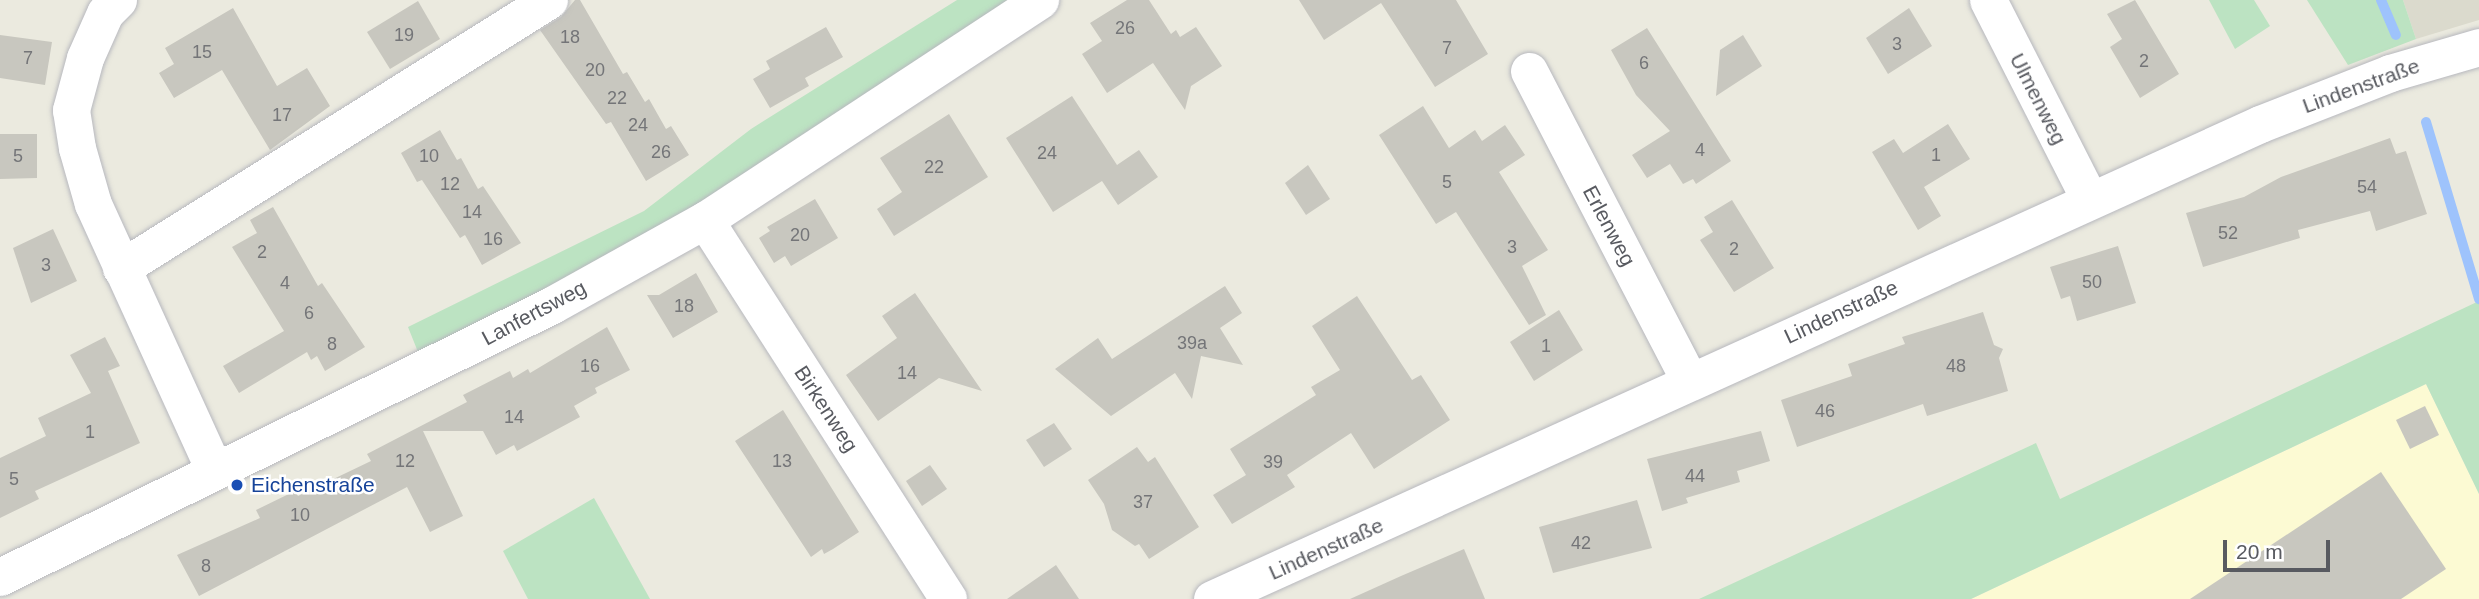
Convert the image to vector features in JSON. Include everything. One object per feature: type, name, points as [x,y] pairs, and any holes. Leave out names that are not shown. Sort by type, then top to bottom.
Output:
[{"type":"street","points":[[118,0],[99,24],[71,110],[93,204],[214,470]]},
{"type":"street","points":[[121,268],[549,0]]},
{"type":"street","name":"Lanfertsweg","points":[[0,578],[214,470],[488,338],[705,219],[1040,0]]},
{"type":"street","name":"Ulmenweg","points":[[1987,0],[2089,198]]},
{"type":"street","name":"Lindenstraße","points":[[1212,599],[2089,198],[2329,96],[2479,47]]},
{"type":"street","name":"Erlenweg","points":[[1529,71],[1690,381]]},
{"type":"street","name":"Birkenweg","points":[[705,219],[948,599]]},
{"type":"shaded area","points":[[2403,0],[2479,0],[2479,20],[2416,39]]},
{"type":"shaded area","points":[[2426,384],[2479,494],[2479,599],[1971,599]]},
{"type":"green space","points":[[957,0],[1024,0],[693,215],[420,357],[408,327],[644,211],[751,129]]},
{"type":"green space","points":[[2209,0],[2254,0],[2270,26],[2235,49]]},
{"type":"green space","points":[[2307,0],[2403,0],[2416,39],[2348,65]]},
{"type":"green space","points":[[2479,301],[2479,494],[2426,384],[1971,599],[1699,599],[2036,443],[2060,499]]},
{"type":"green space","points":[[594,498],[650,599],[528,599],[503,551]]},
{"type":"building","points":[[575,0],[580,0],[623,74],[627,72],[645,102],[649,99],[666,129],[671,126],[689,155],[646,181],[611,122],[606,124],[540,30],[561,17]]},
{"type":"building","points":[[1127,0],[1149,0],[1171,34],[1176,30],[1180,37],[1196,27],[1222,66],[1191,86],[1185,110],[1153,63],[1107,93],[1082,54],[1102,41],[1090,23]]},
{"type":"building","points":[[1299,0],[1456,0],[1488,54],[1435,87],[1381,3],[1324,40]]},
{"type":"building","points":[[2135,0],[2179,74],[2140,98],[2110,47],[2122,39],[2107,14]]},
{"type":"building","points":[[418,1],[440,39],[390,69],[367,32]]},
{"type":"building","points":[[233,8],[277,86],[307,68],[330,106],[270,150],[222,70],[174,98],[159,73],[174,64],[165,48]]},
{"type":"building","points":[[1909,8],[1932,46],[1888,74],[1866,38]]},
{"type":"building","points":[[826,27],[843,57],[805,78],[809,86],[770,108],[753,79],[770,69],[766,61]]},
{"type":"building","points":[[1647,28],[1731,161],[1696,184],[1693,179],[1683,184],[1670,164],[1647,178],[1632,155],[1670,131],[1636,95],[1611,50]]},
{"type":"building","points":[[0,35],[52,42],[45,85],[0,78]]},
{"type":"building","points":[[1743,35],[1762,66],[1716,96],[1720,50]]},
{"type":"building","points":[[1072,96],[1117,165],[1139,150],[1158,177],[1118,205],[1102,181],[1053,212],[1006,138]]},
{"type":"building","points":[[1423,106],[1449,148],[1475,130],[1482,141],[1505,125],[1525,155],[1499,172],[1548,250],[1522,266],[1546,315],[1529,325],[1456,212],[1436,224],[1379,135]]},
{"type":"building","points":[[949,114],[988,177],[894,236],[877,209],[902,192],[880,158]]},
{"type":"building","points":[[1948,124],[1970,159],[1924,187],[1941,216],[1918,230],[1872,152],[1894,139],[1903,153]]},
{"type":"building","points":[[440,130],[457,160],[461,158],[478,189],[483,186],[521,243],[482,265],[465,235],[460,238],[422,180],[417,182],[401,153]]},
{"type":"building","points":[[0,134],[37,134],[37,178],[0,179]]},
{"type":"building","points":[[2390,138],[2396,154],[2406,151],[2427,214],[2376,231],[2370,211],[2298,230],[2300,238],[2203,267],[2186,213],[2244,197],[2281,177]]},
{"type":"building","points":[[1308,165],[1330,199],[1306,215],[1285,183]]},
{"type":"building","points":[[815,199],[838,238],[791,266],[785,256],[774,263],[759,238],[770,231],[767,227]]},
{"type":"building","points":[[1732,200],[1774,268],[1734,292],[1700,240],[1713,232],[1704,217]]},
{"type":"building","points":[[273,207],[318,286],[322,283],[365,347],[325,371],[317,356],[311,360],[307,352],[239,393],[223,366],[284,331],[232,247],[257,233],[250,220]]},
{"type":"building","points":[[53,229],[77,281],[31,303],[13,248]]},
{"type":"building","points":[[2118,246],[2136,303],[2077,321],[2070,296],[2061,299],[2050,267]]},
{"type":"building","points":[[696,273],[718,312],[673,338],[647,295],[659,295]]},
{"type":"building","points":[[1225,286],[1242,313],[1220,328],[1243,365],[1201,356],[1192,399],[1175,373],[1111,416],[1055,369],[1098,338],[1112,359]]},
{"type":"building","points":[[915,293],[982,391],[939,378],[878,421],[846,375],[897,338],[882,316]]},
{"type":"building","points":[[1357,296],[1412,380],[1421,375],[1450,420],[1374,469],[1351,433],[1287,475],[1295,487],[1232,524],[1213,495],[1246,475],[1230,449],[1316,395],[1311,387],[1340,370],[1312,326]]},
{"type":"building","points":[[1559,310],[1583,350],[1534,381],[1510,342]]},
{"type":"building","points":[[1983,312],[1994,345],[2003,349],[1999,358],[2008,391],[1927,416],[1923,404],[1797,447],[1781,400],[1852,376],[1848,364],[1905,344],[1902,337]]},
{"type":"building","points":[[607,327],[630,370],[595,388],[597,393],[574,406],[580,417],[517,451],[514,445],[496,455],[483,431],[423,431],[463,516],[430,532],[407,487],[199,596],[177,555],[260,518],[256,510],[295,491],[298,496],[371,461],[367,454],[467,402],[463,395],[510,371],[513,378],[528,369],[530,373]]},
{"type":"building","points":[[105,337],[120,366],[108,371],[140,443],[35,491],[39,499],[0,518],[0,458],[46,436],[38,418],[91,393],[70,355]]},
{"type":"building","points":[[2425,406],[2439,435],[2410,449],[2396,420]]},
{"type":"building","points":[[783,410],[859,532],[824,554],[822,549],[811,557],[735,441]]},
{"type":"building","points":[[1054,423],[1072,449],[1044,467],[1026,440]]},
{"type":"building","points":[[1761,431],[1770,461],[1737,471],[1740,482],[1686,498],[1688,503],[1662,511],[1647,459]]},
{"type":"building","points":[[1137,447],[1148,462],[1155,457],[1199,527],[1149,559],[1139,544],[1135,546],[1112,530],[1104,504],[1088,480]]},
{"type":"building","points":[[930,465],[947,489],[922,506],[906,481]]},
{"type":"building","points":[[2381,472],[2446,569],[2401,599],[2190,599]]},
{"type":"building","points":[[1637,500],[1652,548],[1553,573],[1539,527]]},
{"type":"building","points":[[1464,549],[1485,599],[1350,599],[1401,576]]},
{"type":"building","points":[[1056,565],[1079,599],[1007,599]]},
{"type":"waterway","points":[[2381,0],[2396,35]]},
{"type":"waterway","points":[[2426,122],[2479,299]]},
{"type":"place","name":"Eichenstraße","points":[[237,485]]}]
